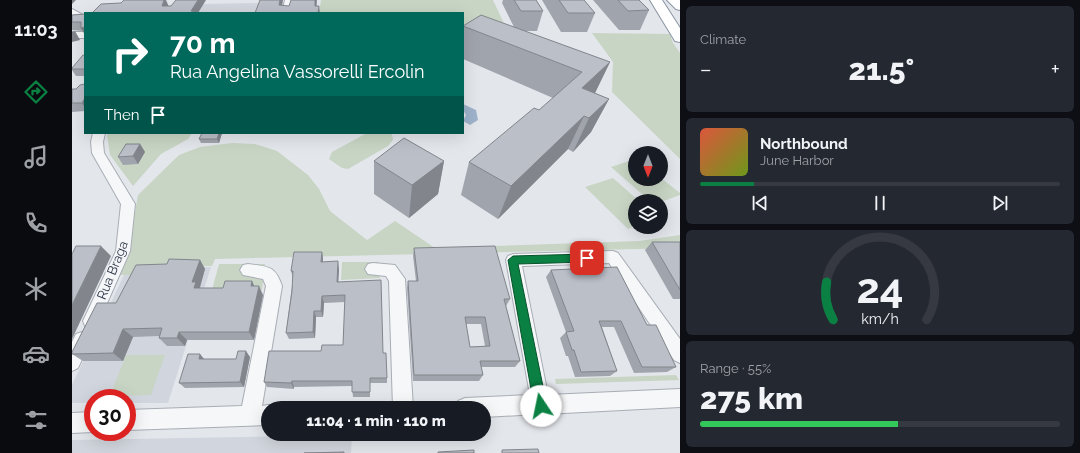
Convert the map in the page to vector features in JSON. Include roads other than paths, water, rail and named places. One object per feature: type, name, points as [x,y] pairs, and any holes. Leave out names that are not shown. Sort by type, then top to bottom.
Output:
[{"type":"highway","points":[[656,0],[680,38]]},
{"type":"highway","points":[[673,0],[680,6]]},
{"type":"street","points":[[286,12],[289,0]]},
{"type":"street","points":[[72,11],[84,19]]},
{"type":"street","points":[[72,35],[84,35]]},
{"type":"street","name":"Rua Braga","points":[[72,362],[117,266],[123,251],[126,236],[128,204],[104,166],[98,153],[97,142],[99,134]]},
{"type":"street","points":[[541,406],[513,260],[613,257],[680,354]]},
{"type":"street","points":[[373,269],[390,270],[397,279],[403,401]]},
{"type":"street","points":[[136,420],[259,416],[274,281],[267,274],[248,270]]},
{"type":"street","points":[[491,407],[680,398]]},
{"type":"street","points":[[72,422],[84,422]]},
{"type":"water","points":[[464,104],[476,110],[478,120],[470,125],[464,122],[466,115],[464,112]]}]
